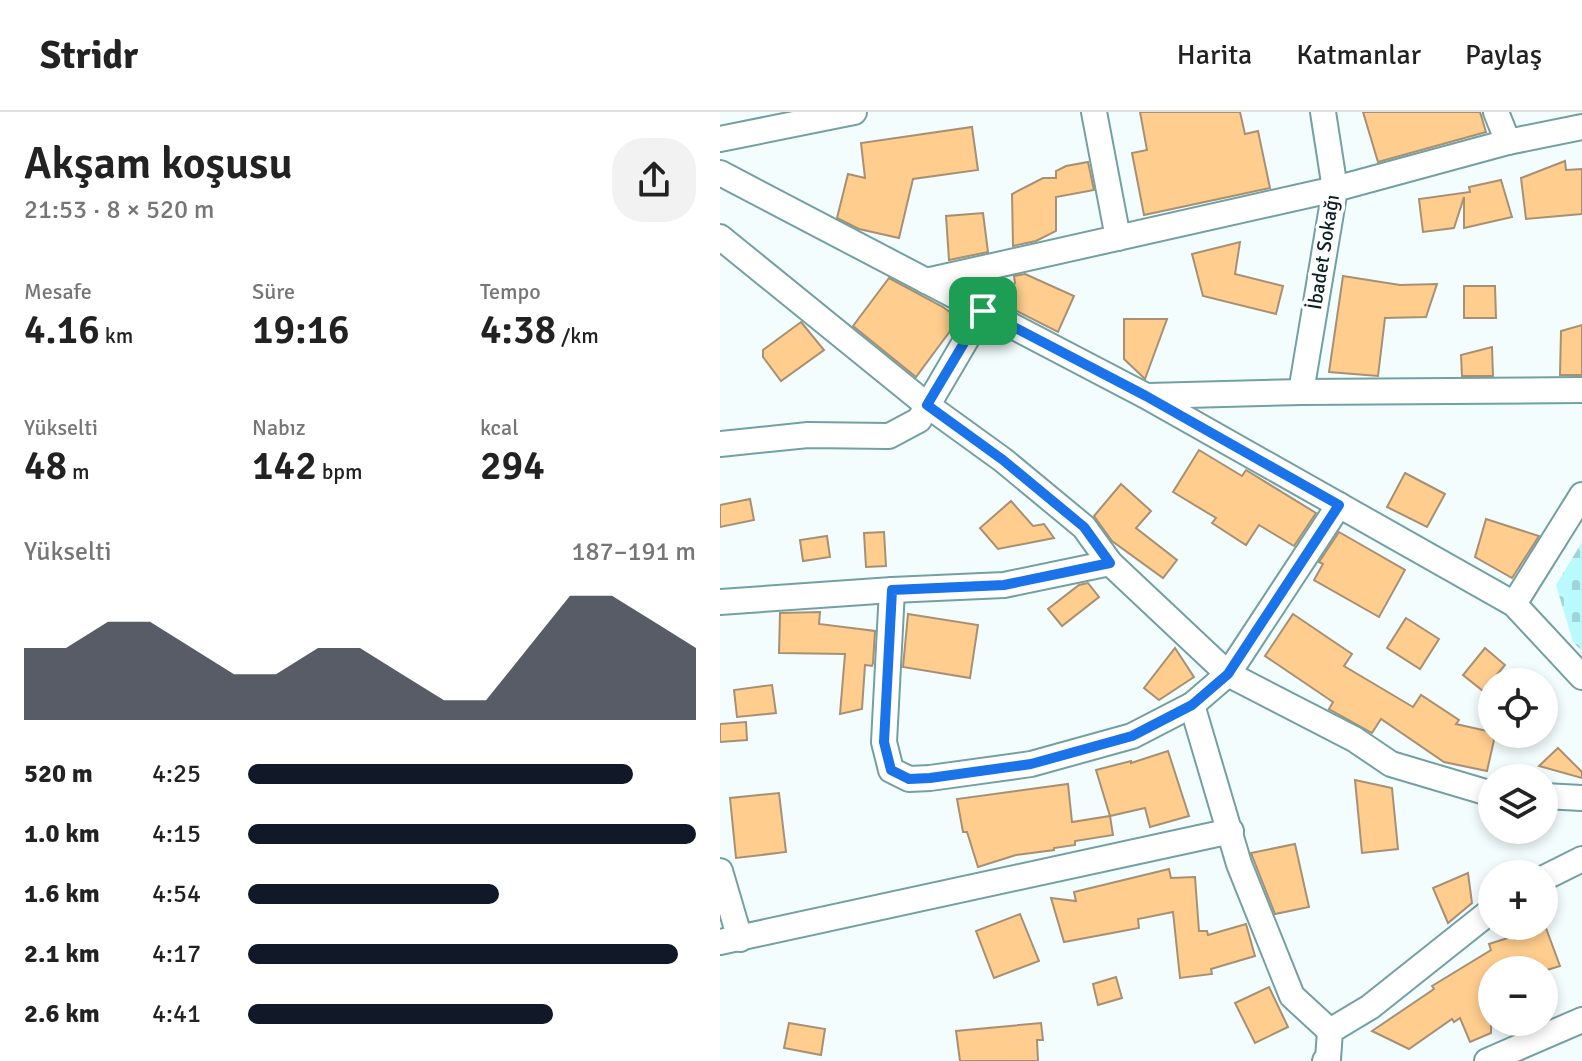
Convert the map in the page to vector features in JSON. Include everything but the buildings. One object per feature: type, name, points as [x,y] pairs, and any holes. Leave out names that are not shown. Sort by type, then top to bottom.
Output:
[{"type":"street","points":[[720,139],[854,112]]},
{"type":"street","points":[[1094,112],[1118,238]]},
{"type":"street","name":"İbadet Sokağı","points":[[1301,392],[1335,189],[1323,112]]},
{"type":"street","points":[[1496,112],[1508,142]]},
{"type":"street","points":[[926,281],[1335,189],[1508,142],[1582,127]]},
{"type":"street","points":[[720,173],[1146,396],[1514,604],[1582,677]]},
{"type":"street","points":[[720,237],[927,405],[1003,460],[1084,527],[1110,563],[1228,674],[1354,739],[1391,764],[1478,790]]},
{"type":"street","points":[[720,444],[808,435],[889,436],[919,420],[983,311]]},
{"type":"street","points":[[1146,396],[1582,390]]},
{"type":"street","points":[[1514,604],[1582,495]]},
{"type":"street","points":[[892,590],[884,742],[891,770],[909,779],[1031,764],[1132,736],[1192,705],[1228,674],[1339,505]]},
{"type":"street","points":[[720,602],[1004,585],[1110,563]]},
{"type":"street","points":[[1192,705],[1239,864],[1292,996],[1330,1031],[1334,1060]]},
{"type":"street","points":[[1558,797],[1582,798]]},
{"type":"street","points":[[720,871],[730,940],[1231,831]]},
{"type":"street","points":[[1558,871],[1582,859]]},
{"type":"street","points":[[1330,1031],[1370,1007],[1478,921]]},
{"type":"street","points":[[1487,1061],[1582,1020]]},
{"type":"green space","points":[[1582,542],[1582,651],[1573,642],[1556,585]]},
{"type":"route","points":[[983,311],[1146,396],[1339,505],[1228,674],[1192,705],[1132,736],[1031,764],[909,779],[891,770],[884,742],[892,590],[1004,585],[1110,563],[1084,527],[1003,460],[927,405],[983,311]]}]
